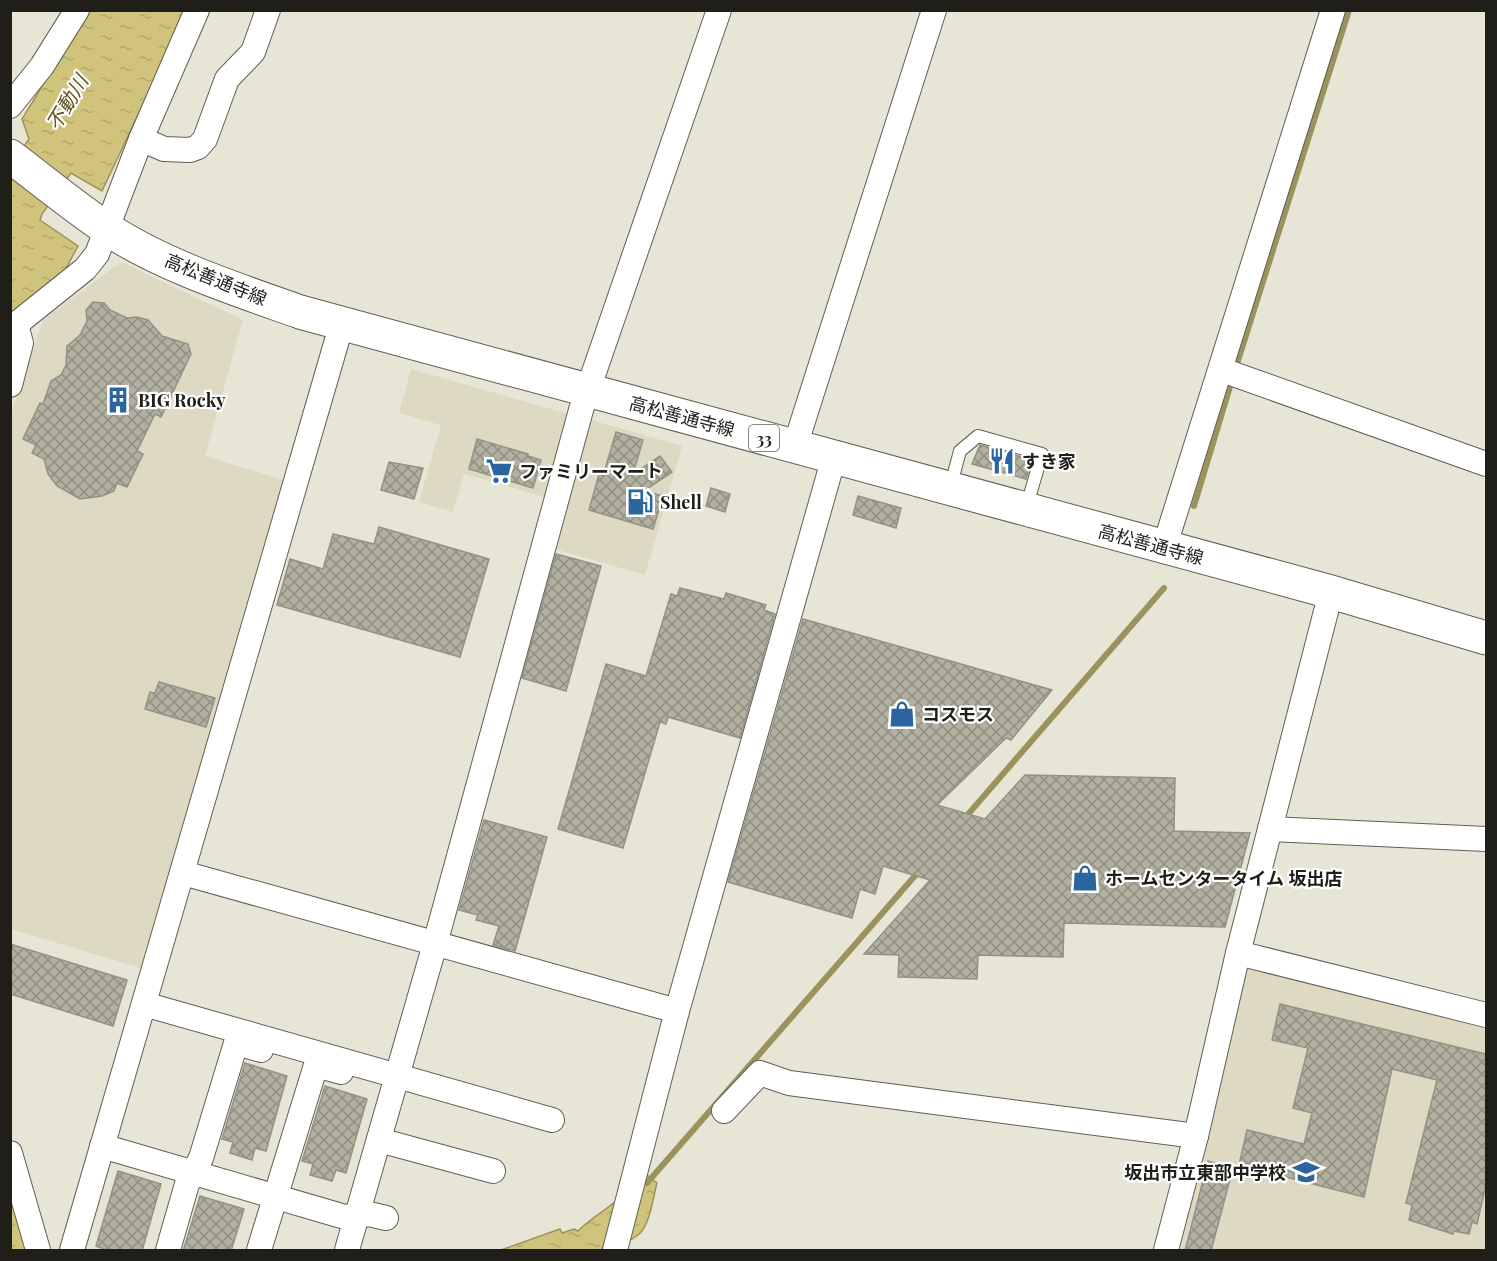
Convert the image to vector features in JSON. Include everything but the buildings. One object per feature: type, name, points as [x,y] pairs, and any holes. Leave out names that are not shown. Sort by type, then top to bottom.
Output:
[{"type":"main road","name":"高松善通寺線","points":[[11,157],[107,228],[139,247],[230,287],[300,312],[1331,592],[1486,638]]},
{"type":"street","points":[[10,106],[42,66],[77,10]]},
{"type":"street","points":[[10,385],[21,343],[13,327],[85,269],[97,254],[141,140],[197,10]]},
{"type":"street","points":[[141,140],[164,149],[190,150],[198,147],[205,139],[227,79],[253,51],[268,10]]},
{"type":"street","points":[[347,1251],[435,944],[588,391],[719,10]]},
{"type":"street","points":[[795,446],[934,10]]},
{"type":"street","points":[[1164,548],[1231,373],[1333,10]]},
{"type":"street","points":[[72,1251],[183,873],[243,656],[342,323]]},
{"type":"street","points":[[1231,373],[1486,464]]},
{"type":"street","points":[[615,1247],[629,1185],[677,1011],[834,457]]},
{"type":"street","points":[[1166,1251],[1196,1136],[1269,829],[1331,592]]},
{"type":"street","points":[[1269,829],[1486,839]]},
{"type":"street","points":[[183,873],[677,1011]]},
{"type":"street","points":[[1238,953],[1486,1015]]},
{"type":"street","points":[[144,1004],[396,1081]]},
{"type":"street","points":[[168,1251],[187,1184],[201,1158],[236,1043],[316,1065],[396,1081],[552,1120]]},
{"type":"street","points":[[259,1251],[316,1065]]},
{"type":"street","points":[[724,1111],[760,1073],[789,1083],[1196,1136]]},
{"type":"street","points":[[379,1140],[493,1171]]},
{"type":"street","points":[[102,1146],[345,1217],[369,1214],[386,1218]]},
{"type":"street","points":[[10,1153],[38,1251]]},
{"type":"lane","points":[[950,489],[960,451],[978,436],[1042,454],[1026,510]]},
{"type":"shaded area","points":[[121,262],[243,320],[205,456],[287,481],[144,969],[11,929],[10,416],[43,320]]},
{"type":"shaded area","points":[[411,369],[572,415],[548,498],[464,474],[453,512],[419,502],[441,425],[399,413]]},
{"type":"shaded area","points":[[588,419],[682,446],[645,575],[552,548]]},
{"type":"shaded area","points":[[1247,964],[1486,1025],[1486,1250],[1178,1250]]},
{"type":"water","name":"不動川","points":[[88,11],[187,11],[102,191],[71,173],[42,214],[40,220],[78,246],[64,272],[11,313],[11,165],[29,139],[22,119]]},
{"type":"water","points":[[642,1171],[657,1183],[648,1218],[642,1231],[625,1243],[591,1251],[501,1250],[560,1229],[562,1233],[574,1229],[578,1231],[620,1198]]},
{"type":"water","points":[[11,1179],[31,1250],[11,1250]]},
{"type":"waterway","points":[[1235,370],[1349,10]]},
{"type":"waterway","points":[[1194,506],[1232,380]]},
{"type":"waterway","points":[[964,819],[1164,588]]},
{"type":"waterway","points":[[647,1183],[920,870]]},
{"type":"place","name":"BIG Rocky","points":[[118,400]]},
{"type":"place","name":"すき家","points":[[1002,461]]},
{"type":"place","name":"ファミリーマート","points":[[499,471]]},
{"type":"place","name":"Shell","points":[[640,502]]},
{"type":"place","name":"コスモス","points":[[902,714]]},
{"type":"place","name":"ホームセンタータイム 坂出店","points":[[1085,878]]},
{"type":"place","name":"坂出市立東部中学校","points":[[1306,1172]]}]
